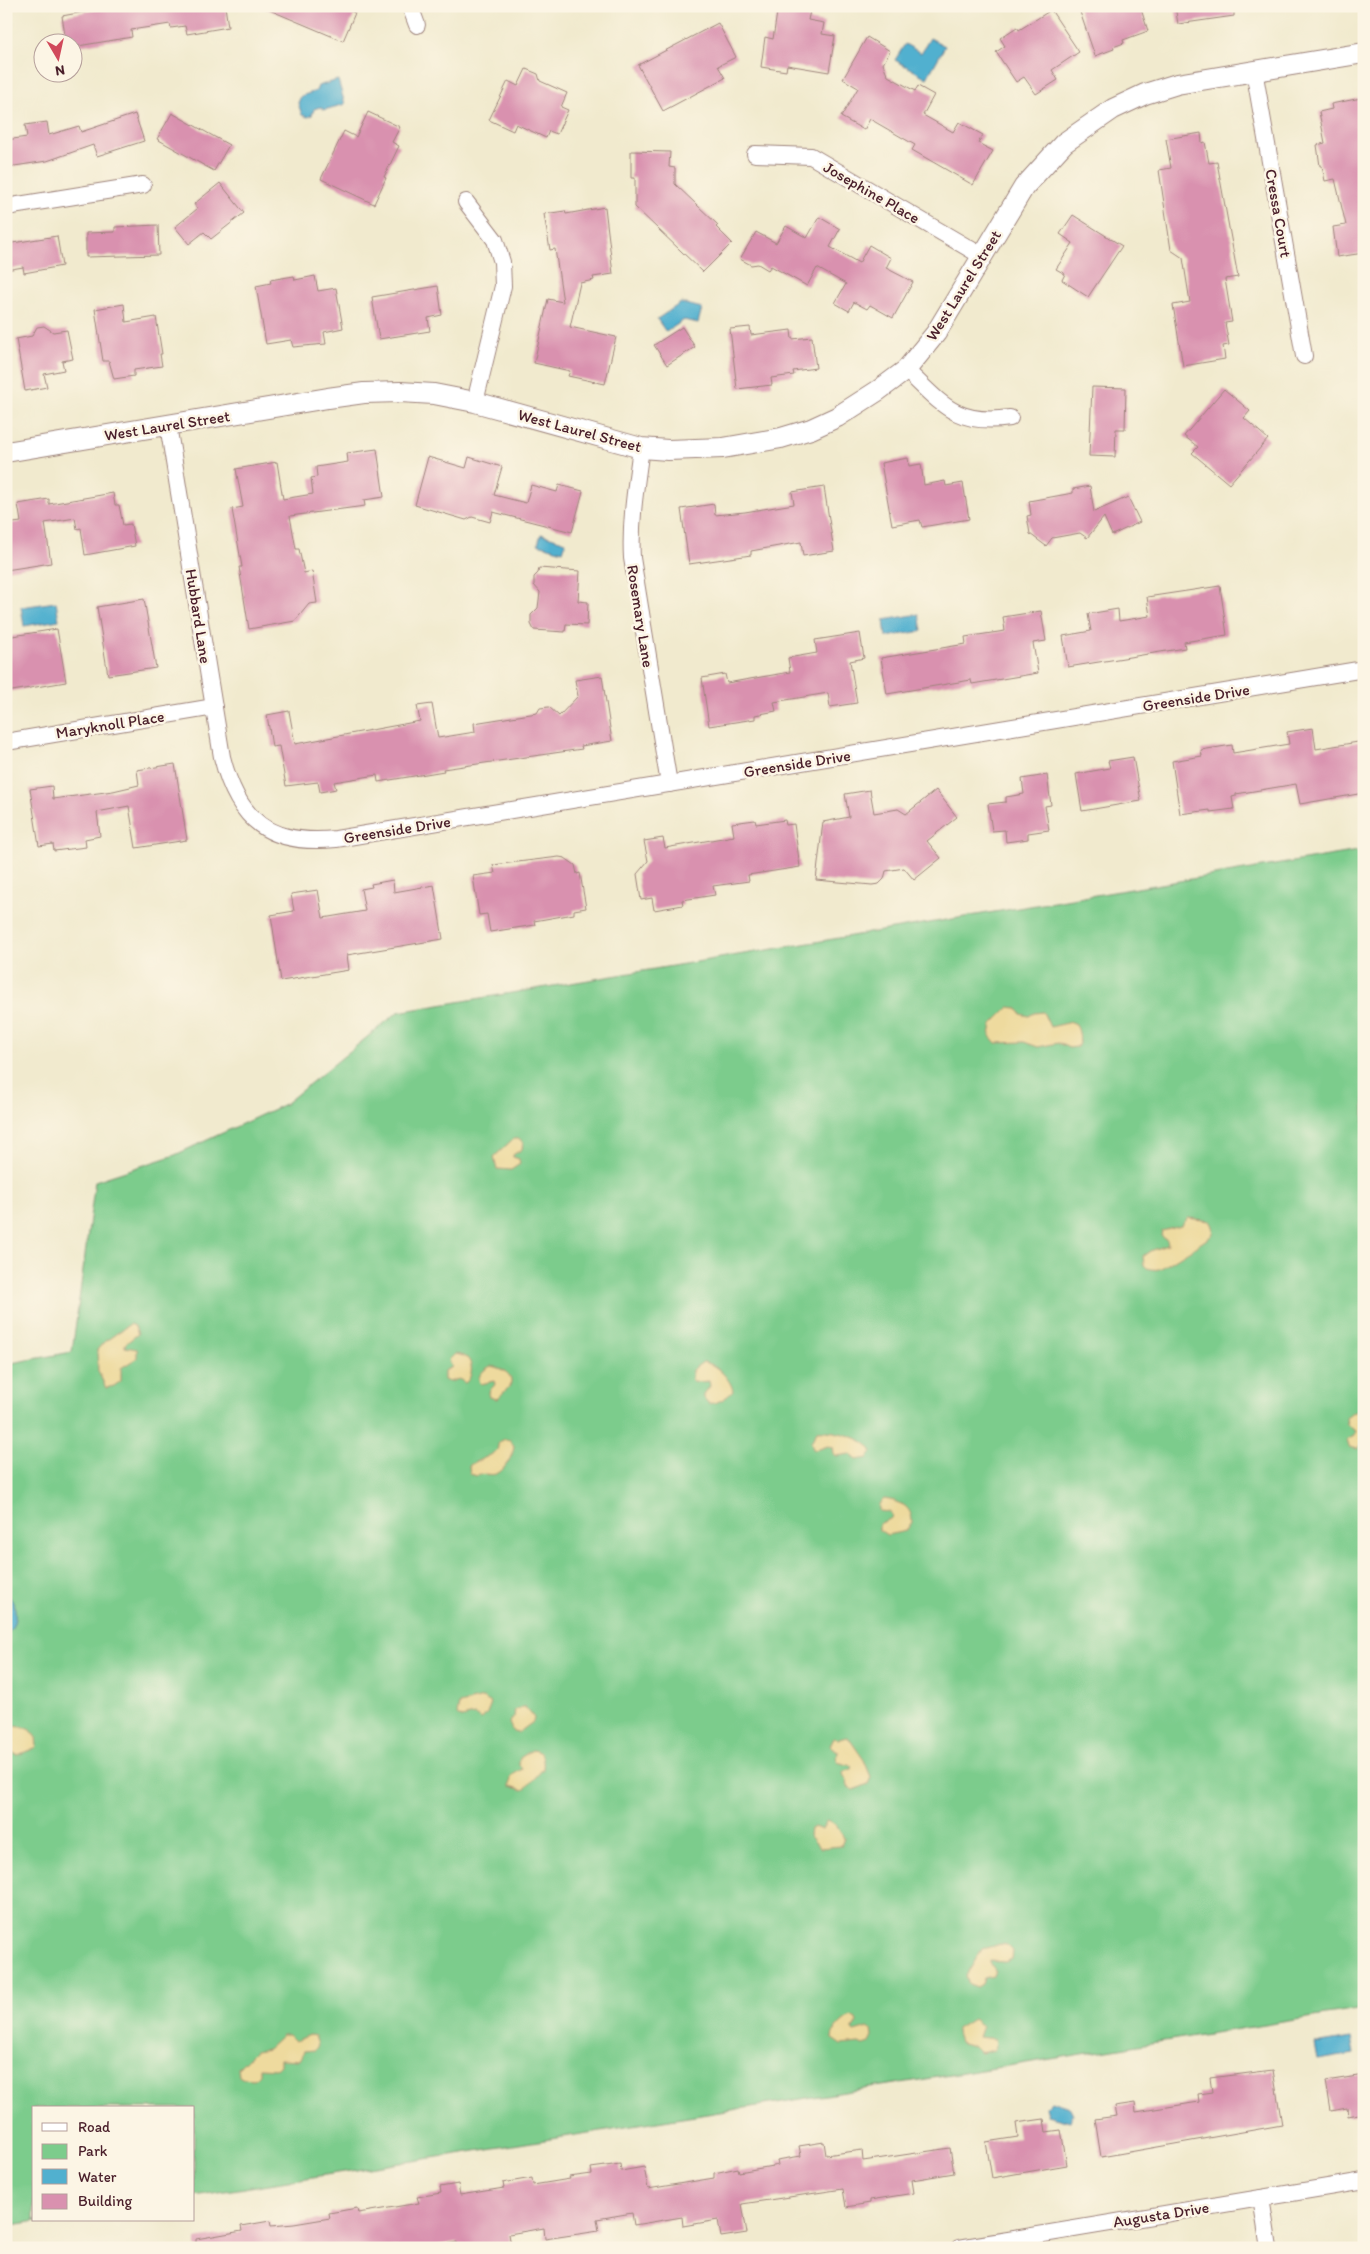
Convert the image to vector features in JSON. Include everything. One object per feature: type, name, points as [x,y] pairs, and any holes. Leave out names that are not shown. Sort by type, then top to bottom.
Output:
[{"type":"street","points":[[410,6],[417,26]]},
{"type":"street","name":"West Laurel Street","points":[[6,452],[364,393],[400,392],[434,394],[475,402],[641,448],[668,450],[723,448],[781,438],[811,429],[837,417],[906,370],[936,333],[1024,187],[1064,143],[1089,124],[1113,109],[1145,94],[1177,84],[1364,52]]},
{"type":"street","name":"Cressa Court","points":[[1254,70],[1304,356]]},
{"type":"street","name":"Josephine Place","points":[[755,154],[811,156],[982,256]]},
{"type":"street","points":[[6,208],[143,185]]},
{"type":"street","points":[[466,202],[495,240],[502,262],[503,286],[475,402]]},
{"type":"street","points":[[906,370],[938,400],[952,410],[972,420],[990,421],[1010,418]]},
{"type":"street","name":"Hubbard Lane","points":[[168,425],[228,783],[240,804]]},
{"type":"street","name":"Rosemary Lane","points":[[641,448],[630,535],[668,784]]},
{"type":"street","name":"Greenside Drive","points":[[240,804],[252,819],[283,837],[299,841],[318,841],[1364,669]]},
{"type":"street","name":"Maryknoll Place","points":[[6,742],[214,707]]},
{"type":"street","name":"Augusta Drive","points":[[964,2247],[1364,2181]]},
{"type":"street","points":[[1261,2198],[1269,2248]]},
{"type":"green space","points":[[1364,850],[1364,2009],[195,2196],[195,2106],[32,2106],[32,2222],[6,2226],[6,1364],[72,1352],[95,1181],[175,1155],[285,1104],[398,1012]]},
{"type":"sand","points":[[1009,1007],[1017,1008],[1021,1014],[1029,1016],[1034,1013],[1043,1012],[1050,1027],[1072,1022],[1076,1024],[1080,1038],[1079,1044],[1077,1047],[1069,1048],[1058,1043],[1038,1047],[1024,1042],[996,1043],[990,1036],[992,1024]]},
{"type":"sand","points":[[513,1139],[520,1139],[523,1143],[522,1149],[513,1155],[513,1157],[519,1159],[520,1164],[511,1170],[497,1169],[494,1157]]},
{"type":"sand","points":[[1188,1218],[1210,1221],[1213,1228],[1212,1235],[1159,1269],[1147,1268],[1144,1265],[1143,1256],[1150,1251],[1168,1245],[1167,1240],[1161,1236],[1162,1231],[1181,1226]]},
{"type":"sand","points":[[130,1324],[135,1326],[138,1334],[125,1344],[125,1347],[137,1349],[137,1358],[121,1368],[121,1381],[114,1386],[106,1388],[98,1371],[97,1350],[103,1343]]},
{"type":"sand","points":[[455,1354],[466,1357],[471,1364],[471,1375],[465,1383],[459,1379],[449,1382],[444,1380],[444,1371],[452,1367],[449,1360]]},
{"type":"sand","points":[[703,1362],[717,1368],[732,1386],[733,1391],[718,1402],[708,1403],[704,1398],[704,1394],[710,1386],[709,1381],[696,1382],[692,1380],[692,1370]]},
{"type":"sand","points":[[491,1366],[506,1372],[511,1379],[509,1387],[495,1399],[490,1397],[489,1392],[495,1384],[494,1381],[481,1384],[479,1381],[483,1371]]},
{"type":"sand","points":[[1364,1410],[1364,1442],[1358,1449],[1349,1447],[1347,1440],[1354,1436],[1356,1431],[1347,1425],[1346,1418],[1351,1413]]},
{"type":"sand","points":[[817,1431],[840,1433],[857,1439],[870,1447],[872,1452],[868,1458],[857,1460],[850,1454],[837,1456],[834,1454],[833,1447],[813,1449],[811,1442]]},
{"type":"sand","points":[[505,1439],[510,1440],[514,1447],[510,1459],[499,1473],[477,1476],[470,1474],[469,1466],[495,1452],[499,1442]]},
{"type":"sand","points":[[884,1499],[903,1505],[910,1512],[912,1522],[906,1531],[887,1535],[879,1530],[879,1524],[892,1517],[890,1512],[879,1511],[879,1504]]},
{"type":"sand","points":[[483,1698],[491,1703],[482,1719],[474,1715],[462,1718],[457,1715],[459,1704]]},
{"type":"sand","points":[[525,1707],[534,1718],[533,1722],[518,1733],[513,1732],[509,1723],[514,1717],[515,1710]]},
{"type":"sand","points":[[6,1725],[28,1728],[36,1737],[37,1747],[18,1755],[9,1752],[7,1747],[10,1741],[6,1739]]},
{"type":"sand","points":[[848,1737],[864,1760],[871,1777],[868,1784],[854,1790],[848,1787],[843,1774],[844,1771],[851,1769],[852,1766],[837,1762],[838,1751],[830,1746],[834,1738]]},
{"type":"sand","points":[[532,1750],[541,1754],[543,1769],[524,1790],[510,1786],[511,1776],[522,1769],[519,1765],[520,1758]]},
{"type":"sand","points":[[826,1821],[836,1825],[844,1838],[841,1846],[820,1848],[809,1835],[810,1829],[814,1827],[822,1830]]},
{"type":"sand","points":[[1001,1944],[1007,1945],[1013,1951],[1012,1959],[1005,1962],[990,1961],[995,1970],[993,1976],[984,1978],[982,1984],[977,1987],[969,1984],[966,1976],[982,1949]]},
{"type":"sand","points":[[851,2016],[856,2019],[857,2023],[852,2030],[854,2032],[868,2028],[871,2030],[872,2037],[869,2043],[863,2045],[859,2043],[842,2045],[832,2038],[839,2025]]},
{"type":"sand","points":[[973,2019],[982,2026],[978,2037],[995,2039],[996,2046],[994,2050],[980,2053],[973,2046],[959,2042],[956,2033],[957,2029]]},
{"type":"sand","points":[[282,2035],[289,2035],[295,2041],[310,2035],[315,2036],[318,2045],[315,2050],[304,2051],[299,2060],[280,2059],[280,2065],[276,2069],[259,2068],[259,2074],[254,2079],[239,2076],[238,2068],[255,2051],[267,2049]]},
{"type":"water","points":[[930,38],[945,46],[927,78],[895,60],[905,44],[921,53]]},
{"type":"water","points":[[338,80],[345,104],[324,110],[320,107],[314,109],[312,115],[308,117],[302,115],[298,103],[301,96],[316,91],[318,86]]},
{"type":"water","points":[[681,303],[702,308],[698,323],[684,320],[666,332],[657,319]]},
{"type":"water","points":[[541,534],[566,542],[563,551],[538,544]]},
{"type":"water","points":[[56,602],[59,620],[24,626],[21,607]]},
{"type":"water","points":[[919,614],[922,631],[886,637],[884,620]]},
{"type":"water","points":[[6,1594],[15,1608],[15,1620],[6,1635]]},
{"type":"water","points":[[1351,2038],[1354,2054],[1318,2060],[1315,2044]]},
{"type":"water","points":[[1051,2101],[1069,2107],[1073,2115],[1070,2121],[1047,2115],[1045,2107]]},
{"type":"building","points":[[116,6],[225,6],[228,27],[187,34],[185,26],[171,28],[170,24],[131,30],[132,37],[82,45],[82,32],[64,32],[62,16]]},
{"type":"building","points":[[260,6],[339,6],[355,13],[343,41]]},
{"type":"building","points":[[778,6],[810,11],[808,20],[824,23],[822,34],[835,36],[829,72],[787,65],[786,71],[761,67],[765,37],[773,39]]},
{"type":"building","points":[[1078,6],[1140,6],[1148,31],[1123,40],[1124,43],[1113,47],[1114,49],[1095,56]]},
{"type":"building","points":[[1175,6],[1234,6],[1234,16],[1178,24]]},
{"type":"building","points":[[1051,10],[1079,52],[1052,70],[1058,80],[1036,94],[1024,77],[1016,82],[996,52],[1005,46],[1000,38],[1017,27],[1019,30]]},
{"type":"building","points":[[718,23],[736,57],[718,66],[725,78],[663,111],[638,65]]},
{"type":"building","points":[[867,37],[890,51],[883,64],[888,76],[915,91],[918,86],[934,95],[923,115],[953,132],[959,122],[983,135],[978,143],[993,151],[973,185],[912,150],[915,145],[870,119],[864,130],[841,117],[858,88],[843,79]]},
{"type":"building","points":[[526,69],[538,74],[540,81],[567,93],[561,107],[568,110],[557,134],[549,131],[546,138],[516,124],[513,131],[489,120],[508,81],[518,86]]},
{"type":"building","points":[[1361,98],[1364,113],[1364,253],[1337,257],[1333,227],[1346,225],[1335,179],[1325,181],[1322,166],[1320,166],[1317,145],[1325,143],[1319,112],[1332,109],[1331,104]]},
{"type":"building","points":[[368,112],[400,127],[392,142],[399,146],[384,177],[386,178],[374,204],[321,179],[344,131],[356,137]]},
{"type":"building","points":[[172,113],[229,145],[214,171],[157,139]]},
{"type":"building","points":[[135,114],[144,141],[97,156],[93,145],[47,161],[8,167],[6,140],[27,137],[25,125],[47,122],[49,135],[79,126],[81,132]]},
{"type":"building","points":[[1201,133],[1202,143],[1205,142],[1209,163],[1217,162],[1238,277],[1225,279],[1232,322],[1225,323],[1229,345],[1223,346],[1225,359],[1183,366],[1173,305],[1190,302],[1183,258],[1171,250],[1159,170],[1171,168],[1166,139]]},
{"type":"building","points":[[631,151],[670,152],[669,167],[675,168],[675,184],[718,225],[716,227],[732,243],[703,272],[635,207],[635,178],[631,178]]},
{"type":"building","points":[[220,183],[244,213],[211,239],[204,232],[189,244],[175,227],[197,209],[194,204]]},
{"type":"building","points":[[605,207],[613,274],[593,277],[594,280],[580,283],[570,327],[616,337],[605,384],[568,376],[570,371],[534,363],[548,299],[563,302],[555,249],[550,250],[544,214],[565,211],[566,214]]},
{"type":"building","points":[[1073,215],[1122,246],[1088,297],[1062,280],[1065,274],[1056,269],[1073,243],[1060,234]]},
{"type":"building","points":[[819,217],[840,229],[830,247],[859,263],[869,245],[891,258],[886,268],[913,282],[893,318],[870,305],[867,309],[854,302],[849,311],[835,303],[846,284],[817,268],[807,286],[771,266],[768,270],[758,264],[751,265],[740,259],[756,232],[776,243],[786,226],[807,238]]},
{"type":"building","points":[[158,225],[159,255],[86,257],[86,233],[115,232],[115,227]]},
{"type":"building","points":[[57,236],[62,266],[24,273],[23,267],[6,270],[6,244]]},
{"type":"building","points":[[294,276],[295,280],[315,276],[318,291],[336,288],[343,328],[324,332],[326,344],[293,347],[291,340],[266,344],[256,286],[271,283],[270,280]]},
{"type":"building","points":[[438,286],[442,315],[428,318],[430,331],[379,339],[372,297]]},
{"type":"building","points":[[124,304],[126,322],[156,317],[162,366],[134,370],[134,376],[114,379],[109,361],[103,361],[95,309]]},
{"type":"building","points":[[44,326],[53,332],[67,330],[73,359],[62,361],[64,370],[44,374],[47,387],[25,391],[16,339],[32,336],[37,327]]},
{"type":"building","points":[[682,327],[695,347],[667,365],[654,345]]},
{"type":"building","points":[[750,327],[751,335],[791,330],[792,339],[812,337],[816,368],[793,371],[794,375],[771,378],[772,385],[737,389],[730,329]]},
{"type":"building","points":[[1092,387],[1126,388],[1125,429],[1116,429],[1115,457],[1089,456]]},
{"type":"building","points":[[1224,389],[1250,411],[1244,418],[1268,439],[1229,484],[1192,453],[1198,447],[1184,436]]},
{"type":"building","points":[[377,449],[384,497],[364,500],[365,506],[290,516],[296,549],[299,549],[304,573],[312,571],[317,603],[309,604],[295,621],[249,629],[239,567],[242,567],[232,509],[243,507],[236,469],[277,462],[283,499],[313,494],[311,478],[317,477],[316,467],[348,462],[347,453]]},
{"type":"building","points":[[428,457],[466,468],[469,457],[502,467],[494,495],[526,503],[531,485],[557,492],[559,485],[583,491],[572,532],[493,512],[490,522],[472,517],[466,520],[415,505]]},
{"type":"building","points":[[908,458],[909,466],[921,464],[924,485],[945,481],[946,486],[963,483],[969,519],[922,527],[920,520],[892,525],[881,463]]},
{"type":"building","points":[[1090,486],[1094,512],[1128,497],[1140,522],[1112,535],[1104,517],[1087,538],[1080,533],[1052,538],[1046,546],[1030,534],[1027,516],[1031,515],[1029,501],[1073,493],[1073,489]]},
{"type":"building","points":[[824,487],[834,551],[803,556],[801,542],[751,551],[751,555],[689,564],[681,509],[714,504],[715,515],[745,512],[794,504],[792,492]]},
{"type":"building","points":[[113,493],[115,505],[119,505],[123,525],[131,524],[135,546],[85,555],[81,528],[77,529],[75,518],[45,523],[51,563],[6,570],[6,524],[21,522],[18,504],[49,499],[49,504]]},
{"type":"building","points":[[539,568],[580,571],[578,601],[588,602],[587,625],[566,624],[565,632],[534,630],[531,624],[531,615],[538,608],[540,592],[534,585],[534,577],[538,573]]},
{"type":"building","points":[[1220,586],[1227,635],[1184,642],[1185,648],[1068,667],[1063,636],[1091,631],[1088,614],[1118,609],[1119,621],[1150,616],[1147,597]]},
{"type":"building","points":[[144,599],[156,668],[108,675],[97,607]]},
{"type":"building","points":[[1041,611],[1046,641],[1033,643],[1038,673],[972,684],[971,680],[887,694],[881,658],[966,644],[965,637],[1005,631],[1003,617]]},
{"type":"building","points":[[57,629],[66,682],[6,692],[6,637]]},
{"type":"building","points":[[860,633],[864,658],[850,661],[857,703],[830,707],[828,693],[774,702],[776,711],[755,715],[755,719],[709,726],[702,678],[725,674],[727,683],[790,672],[788,658],[817,653],[815,640]]},
{"type":"building","points":[[602,676],[612,741],[581,746],[582,749],[443,769],[444,771],[378,782],[377,775],[334,782],[336,789],[320,792],[318,782],[286,786],[279,746],[272,747],[267,715],[289,711],[295,744],[420,721],[417,706],[432,704],[438,738],[475,732],[474,723],[537,713],[540,708],[549,707],[559,716],[578,696],[575,680]]},
{"type":"building","points":[[1313,728],[1316,749],[1364,741],[1364,793],[1300,804],[1296,784],[1236,794],[1236,796],[1232,797],[1234,809],[1180,814],[1172,761],[1202,756],[1201,750],[1232,745],[1233,753],[1289,744],[1287,732]]},
{"type":"building","points":[[1133,757],[1141,801],[1082,811],[1076,774],[1110,768],[1108,761]]},
{"type":"building","points":[[175,764],[187,840],[136,848],[129,806],[97,812],[100,836],[85,839],[86,847],[54,851],[53,844],[39,846],[30,789],[52,786],[53,799],[113,791],[139,785],[137,770]]},
{"type":"building","points":[[1047,775],[1051,805],[1045,806],[1049,830],[1028,833],[1028,839],[1006,842],[1005,830],[992,831],[988,804],[1006,802],[1006,797],[1024,794],[1022,779]]},
{"type":"building","points":[[870,790],[874,813],[898,809],[906,814],[936,790],[957,817],[927,841],[941,858],[914,880],[904,868],[886,871],[884,879],[879,884],[872,885],[816,880],[823,822],[849,817],[845,794]]},
{"type":"building","points":[[755,820],[756,824],[785,820],[786,825],[794,824],[800,867],[748,875],[749,881],[713,886],[715,895],[682,900],[683,905],[654,910],[652,898],[641,900],[637,874],[648,861],[644,841],[663,838],[665,848],[734,836],[732,823]]},
{"type":"building","points":[[559,857],[565,858],[575,865],[577,874],[580,873],[586,908],[574,910],[574,914],[534,921],[535,925],[490,932],[487,914],[479,915],[473,876],[495,873],[493,865]]},
{"type":"building","points":[[393,880],[394,892],[434,885],[443,939],[347,955],[349,970],[281,981],[271,915],[294,911],[291,894],[318,890],[323,918],[365,911],[361,889],[372,887],[371,884]]},
{"type":"building","points":[[1273,2070],[1282,2125],[1101,2157],[1095,2119],[1117,2116],[1115,2106],[1135,2103],[1136,2112],[1199,2102],[1198,2094],[1212,2092],[1210,2078]]},
{"type":"building","points":[[1364,2075],[1364,2113],[1348,2116],[1347,2108],[1331,2111],[1326,2081]]},
{"type":"building","points":[[1044,2119],[1046,2132],[1061,2130],[1067,2165],[992,2178],[986,2142],[1018,2137],[1016,2123]]},
{"type":"building","points":[[824,2142],[826,2155],[862,2150],[863,2161],[950,2148],[954,2173],[912,2180],[914,2193],[870,2200],[870,2203],[846,2207],[843,2189],[742,2204],[747,2233],[721,2237],[718,2220],[683,2226],[682,2217],[634,2225],[632,2213],[597,2219],[599,2231],[545,2239],[544,2228],[509,2234],[511,2246],[498,2248],[458,2248],[457,2242],[424,2248],[196,2248],[196,2239],[242,2231],[241,2226],[270,2221],[271,2226],[294,2224],[330,2218],[329,2213],[357,2208],[358,2213],[419,2203],[417,2197],[441,2193],[440,2187],[458,2184],[460,2195],[504,2188],[503,2183],[532,2178],[533,2185],[570,2179],[569,2177],[592,2174],[591,2168],[620,2164],[621,2171],[644,2167],[648,2189],[714,2178],[714,2173],[738,2168],[739,2172],[778,2165],[777,2160],[801,2156],[799,2146]]}]
